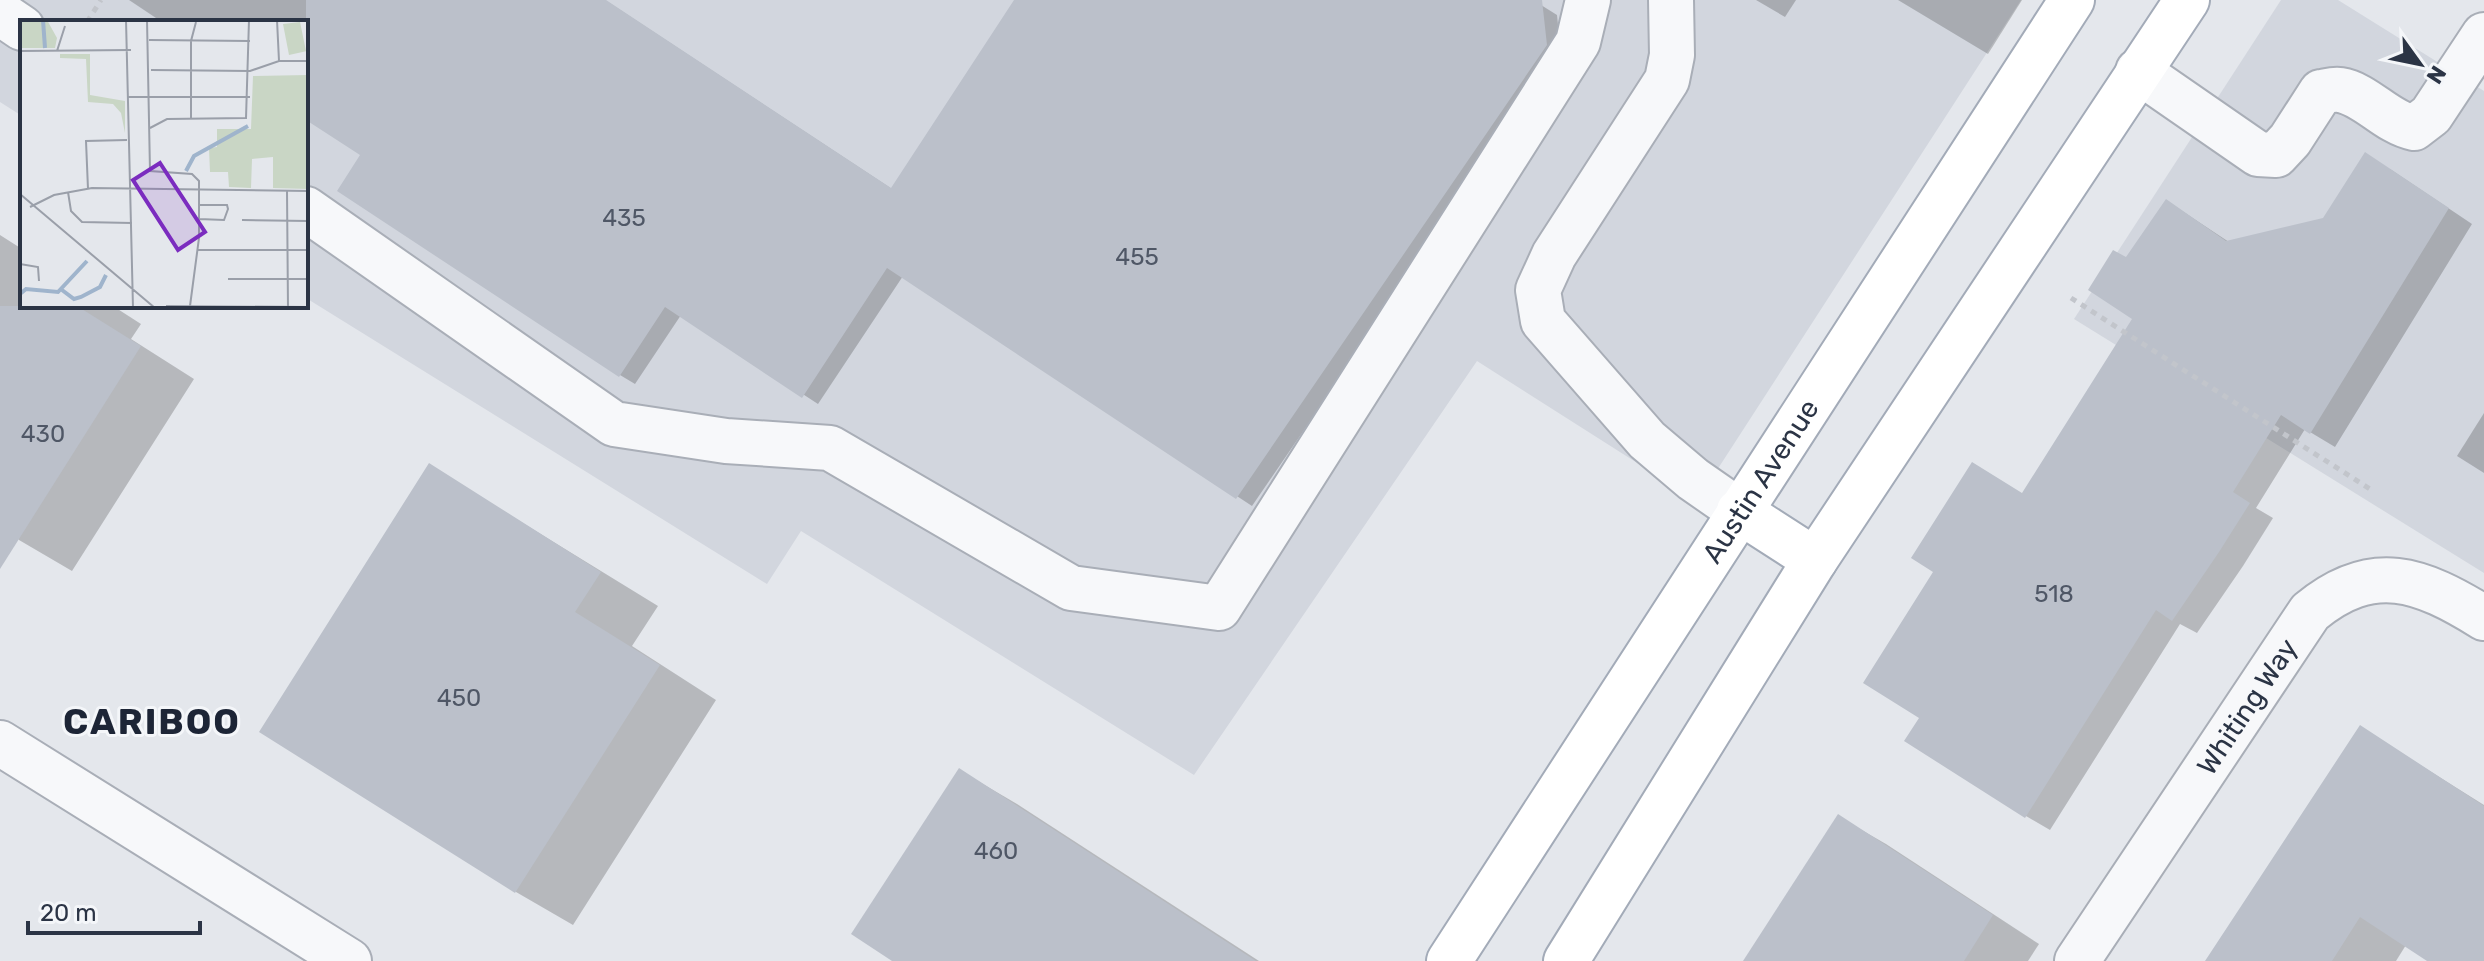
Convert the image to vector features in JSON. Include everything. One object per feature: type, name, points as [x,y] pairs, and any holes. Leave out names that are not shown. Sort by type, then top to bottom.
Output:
[{"type":"main road","name":"Austin Avenue","points":[[1449,961],[2072,0]]},
{"type":"main road","points":[[1566,961],[1815,560],[2187,0]]},
{"type":"main road","points":[[1739,511],[1815,560]]},
{"type":"street","points":[[308,210],[614,424],[726,441],[830,448],[1071,588],[1219,608],[1578,42],[1588,0]]},
{"type":"street","points":[[1671,0],[1672,55],[1667,80],[1554,255],[1538,290],[1543,321],[1647,440],[1693,479],[1739,511]]},
{"type":"street","points":[[0,13],[20,27]]},
{"type":"street","points":[[2138,71],[2258,154],[2276,155],[2290,140],[2321,92],[2338,89],[2351,94],[2398,124],[2414,128],[2431,115],[2484,35]]},
{"type":"street","name":"Whiting Way","points":[[2077,961],[2310,612],[2347,587],[2382,579],[2422,584],[2484,618]]},
{"type":"street","points":[[0,743],[349,961]]},
{"type":"path","points":[[88,20],[101,0]]},
{"type":"path","points":[[2071,298],[2370,489]]},
{"type":"shaded area","points":[[0,0],[2021,0],[1697,501],[1477,361],[1194,775],[801,531],[767,584],[308,299],[308,20],[20,20],[20,115],[0,102]]},
{"type":"shaded area","points":[[2281,0],[2338,0],[2484,91],[2484,573],[2074,319]]},
{"type":"building","points":[[306,0],[606,0],[891,188],[1014,0],[1542,0],[1547,45],[1236,499],[887,268],[802,398],[665,307],[619,377],[337,191],[360,155],[308,121]]},
{"type":"building","points":[[2365,152],[2449,208],[2310,434],[2281,415],[2233,492],[2250,503],[2219,552],[2172,621],[2156,610],[2025,818],[1904,741],[1919,718],[1863,683],[1933,572],[1911,558],[1972,462],[2022,493],[2132,319],[2088,290],[2113,250],[2126,257],[2166,199],[2226,241],[2323,218]]},
{"type":"building","points":[[0,306],[80,308],[141,346],[0,569]]},
{"type":"building","points":[[429,463],[601,572],[575,612],[660,665],[515,893],[259,732]]},
{"type":"building","points":[[2360,725],[2484,806],[2484,961],[2427,961],[2360,917],[2332,961],[2205,961]]},
{"type":"building","points":[[959,768],[1256,961],[892,961],[851,934]]},
{"type":"building","points":[[1838,814],[1993,915],[1964,961],[1743,961]]},
{"type":"district","name":"CARIBOO","points":[[152,721]]}]
